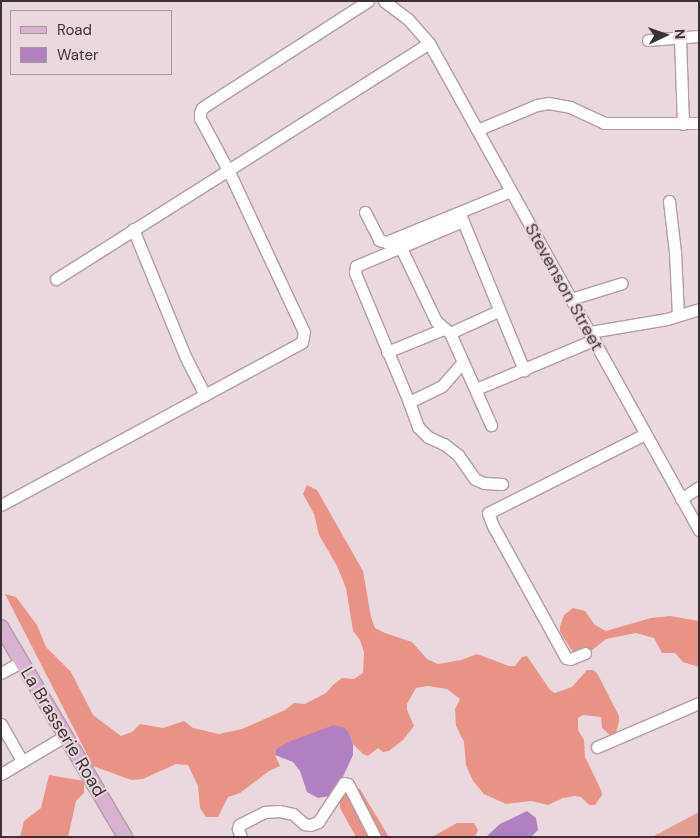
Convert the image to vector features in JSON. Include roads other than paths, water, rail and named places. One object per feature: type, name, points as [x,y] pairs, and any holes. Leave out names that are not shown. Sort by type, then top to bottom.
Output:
[{"type":"main road","name":"La Brasserie Road","points":[[1,626],[124,837]]},
{"type":"street","points":[[1,506],[302,342],[304,332],[228,170],[200,118],[202,108],[368,1]]},
{"type":"street","name":"Stevenson Street","points":[[384,1],[408,19],[429,43],[699,530]]},
{"type":"street","points":[[648,40],[699,36]]},
{"type":"street","points":[[680,38],[683,124]]},
{"type":"street","points":[[56,280],[133,229],[429,43]]},
{"type":"street","points":[[477,130],[537,105],[548,103],[570,107],[604,123],[699,123]]},
{"type":"street","points":[[502,484],[484,483],[475,479],[458,455],[444,444],[428,437],[418,427],[355,272],[356,266],[511,190]]},
{"type":"street","points":[[669,201],[676,252],[678,316]]},
{"type":"street","points":[[365,212],[379,240],[386,242],[461,216]]},
{"type":"street","points":[[461,216],[498,311],[524,370]]},
{"type":"street","points":[[133,229],[185,356],[205,395]]},
{"type":"street","points":[[400,246],[436,321],[447,331],[476,389],[491,425]]},
{"type":"street","points":[[571,299],[622,283]]},
{"type":"street","points":[[476,389],[524,370],[592,336],[678,316],[699,309]]},
{"type":"street","points":[[387,352],[498,311]]},
{"type":"street","points":[[409,402],[442,386],[462,363]]},
{"type":"street","points":[[585,653],[570,659],[566,658],[488,514],[645,434]]},
{"type":"street","points":[[681,499],[699,487]]},
{"type":"street","points":[[1,673],[21,662]]},
{"type":"street","points":[[597,747],[699,703]]},
{"type":"street","points":[[1,724],[22,762]]},
{"type":"street","points":[[1,774],[65,736]]},
{"type":"street","points":[[241,837],[239,825],[266,812],[279,810],[293,814],[304,824],[310,825],[318,822],[344,784],[348,784],[375,837]]},
{"type":"water","points":[[334,725],[345,728],[349,733],[353,744],[353,755],[341,781],[330,796],[318,798],[307,792],[300,771],[293,762],[275,755],[276,749],[291,741]]},
{"type":"water","points":[[527,811],[536,818],[538,830],[531,837],[486,837],[500,824]]}]
